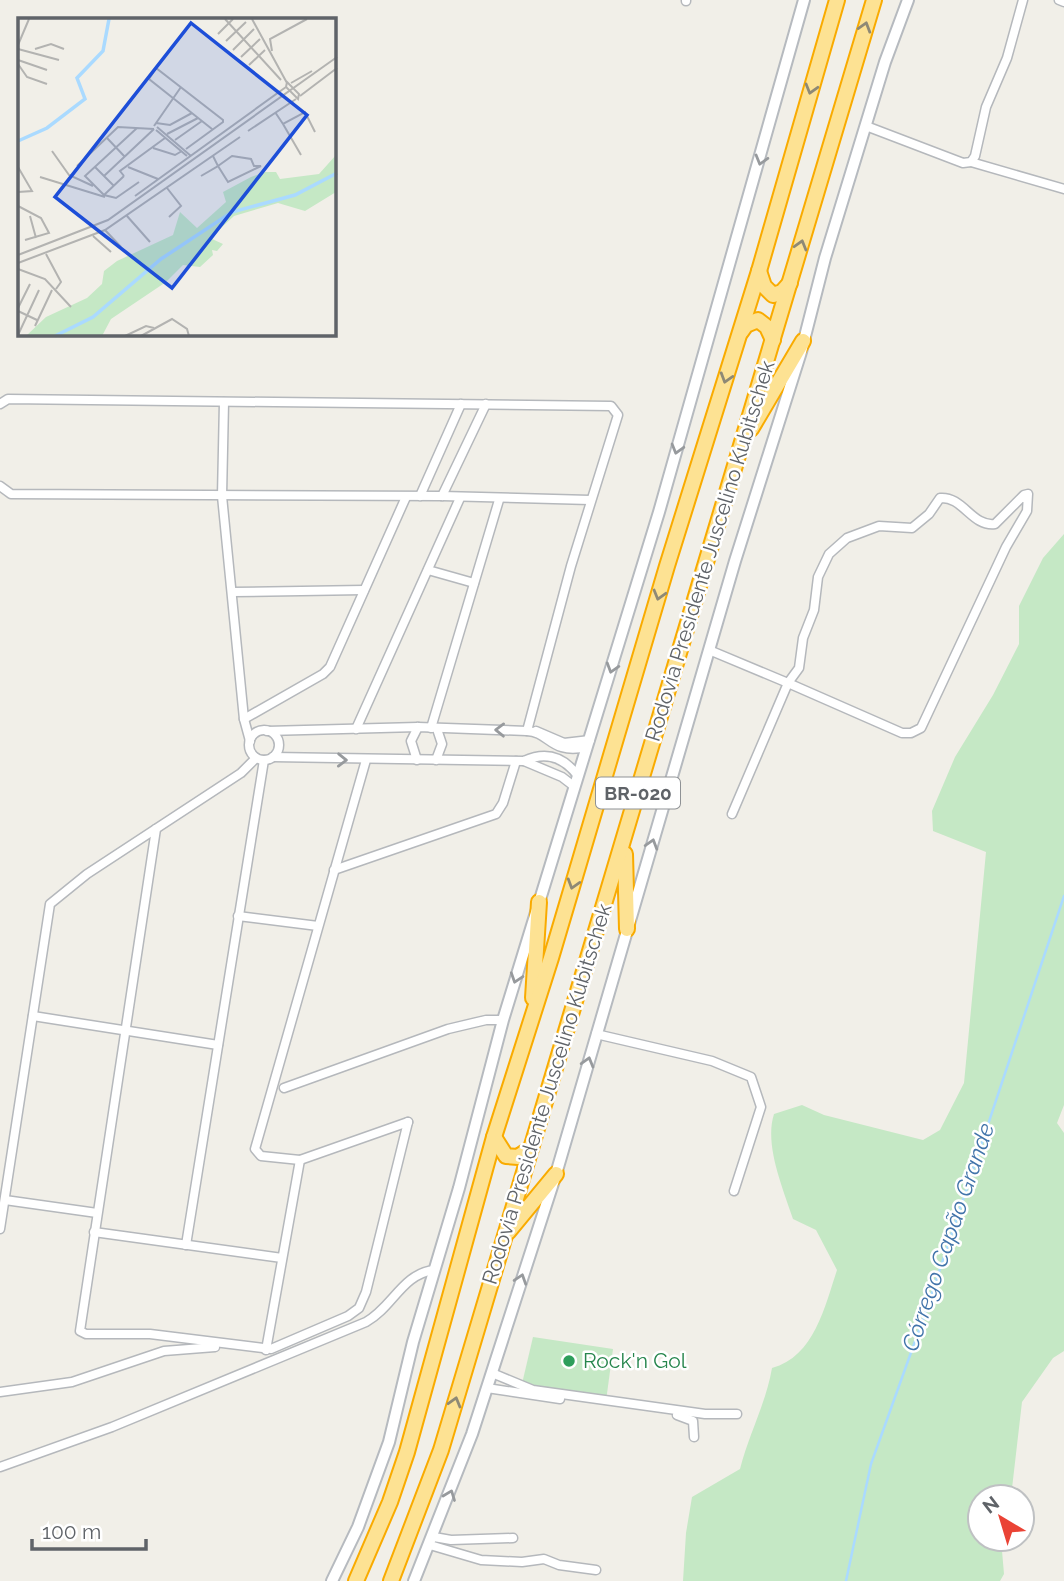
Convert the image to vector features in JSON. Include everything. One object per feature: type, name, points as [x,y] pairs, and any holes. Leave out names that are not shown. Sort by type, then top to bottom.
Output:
[{"type":"highway","name":"Rodovia Presidente Juscelino Kubitschek","points":[[356,1581],[390,1502],[407,1452],[494,1137],[759,271],[837,0]]},
{"type":"highway","name":"Rodovia Presidente Juscelino Kubitschek","points":[[391,1581],[429,1486],[874,0]]},
{"type":"highway","points":[[759,271],[764,286],[773,295],[782,292],[790,282]]},
{"type":"highway","points":[[739,334],[746,325],[758,320],[767,327],[773,340]]},
{"type":"highway","points":[[741,445],[803,341]]},
{"type":"highway","points":[[624,840],[627,929]]},
{"type":"highway","points":[[532,1019],[539,902]]},
{"type":"highway","points":[[494,1137],[506,1156],[517,1157],[531,1148]]},
{"type":"highway","points":[[503,1239],[556,1174]]},
{"type":"main road","points":[[332,1581],[358,1527],[389,1442],[412,1342],[503,1020],[734,257],[804,0]]},
{"type":"main road","points":[[415,1581],[487,1388],[556,1174],[866,126],[908,0]]},
{"type":"street","points":[[971,162],[975,156],[991,92],[1007,58],[1023,0]]},
{"type":"street","points":[[1059,0],[1064,2]]},
{"type":"street","points":[[866,126],[963,163],[971,162],[1064,188]]},
{"type":"street","points":[[0,404],[8,399],[608,405],[614,408],[618,415],[590,500],[531,731]]},
{"type":"street","points":[[224,402],[222,496],[244,719],[250,751],[260,759]]},
{"type":"street","points":[[420,496],[461,404]]},
{"type":"street","points":[[442,496],[486,404]]},
{"type":"street","points":[[0,486],[12,494],[442,496],[499,500],[590,500]]},
{"type":"street","points":[[709,650],[788,683],[902,733],[911,733],[922,728],[993,582],[1006,547],[1027,511],[1029,495],[1024,495],[1000,521],[989,525],[982,524],[947,497],[940,498],[929,514],[912,528],[880,526],[837,545],[818,577],[814,610],[803,638],[799,668],[788,683],[732,814]]},
{"type":"street","points":[[244,719],[327,671],[405,497]]},
{"type":"street","points":[[356,729],[460,498]]},
{"type":"street","points":[[436,760],[442,744],[434,728],[499,500]]},
{"type":"street","points":[[428,570],[474,583]]},
{"type":"street","points":[[233,592],[365,590]]},
{"type":"street","points":[[244,719],[278,740],[279,749],[274,757]]},
{"type":"street","points":[[250,741],[263,731],[418,727],[531,731],[564,743],[589,743]]},
{"type":"street","points":[[417,760],[411,741],[418,727]]},
{"type":"street","points":[[531,731],[548,742],[571,750],[589,743]]},
{"type":"street","points":[[542,756],[548,742]]},
{"type":"street","points":[[553,757],[557,746]]},
{"type":"street","points":[[0,1229],[50,904],[87,874],[260,759],[274,757],[366,761],[520,761],[542,756],[568,763],[576,781]]},
{"type":"street","points":[[186,1245],[260,759]]},
{"type":"street","points":[[156,829],[80,1331],[86,1334],[150,1334],[266,1350],[313,1333],[348,1316],[360,1306],[408,1122],[300,1160],[261,1156],[255,1152],[366,761]]},
{"type":"street","points":[[520,761],[576,781]]},
{"type":"street","points":[[334,870],[496,814],[520,761]]},
{"type":"street","points":[[238,916],[318,926]]},
{"type":"street","points":[[33,1016],[218,1045]]},
{"type":"street","points":[[284,1088],[448,1029],[486,1020],[503,1020]]},
{"type":"street","points":[[596,1034],[712,1061],[751,1077],[761,1107],[734,1191]]},
{"type":"street","points":[[266,1350],[300,1160]]},
{"type":"street","points":[[5,1200],[97,1213]]},
{"type":"street","points":[[94,1232],[282,1258]]},
{"type":"street","points":[[0,1467],[112,1427],[366,1322],[387,1307],[415,1274],[434,1270]]},
{"type":"street","points":[[0,1392],[72,1382],[164,1351],[233,1346]]},
{"type":"street","points":[[492,1373],[533,1390],[705,1414],[737,1414]]},
{"type":"street","points":[[487,1388],[690,1417],[695,1426],[694,1437]]},
{"type":"street","points":[[432,1541],[513,1538]]},
{"type":"street","points":[[432,1541],[481,1559],[514,1563],[544,1559],[559,1565],[596,1570]]},
{"type":"green space","points":[[1064,534],[1064,1105],[1057,1123],[1064,1133],[1064,1351],[1053,1358],[1022,1402],[1013,1483],[966,1483],[966,1553],[1002,1553],[1004,1574],[1000,1581],[683,1581],[686,1533],[692,1497],[740,1469],[766,1394],[772,1368],[786,1362],[808,1342],[822,1314],[837,1270],[816,1230],[793,1219],[773,1153],[771,1139],[774,1114],[802,1105],[824,1115],[923,1140],[940,1130],[964,1083],[986,852],[933,831],[932,811],[955,757],[993,695],[1019,644],[1019,606],[1043,558]]},
{"type":"green space","name":"Rock'n Gol","points":[[533,1337],[613,1349],[606,1401],[521,1388]]},
{"type":"waterway","name":"Córrego Capão Grande","points":[[846,1581],[871,1464],[927,1308],[1064,896]]},
{"type":"place","name":"Rock'n Gol","points":[[569,1361]]}]
